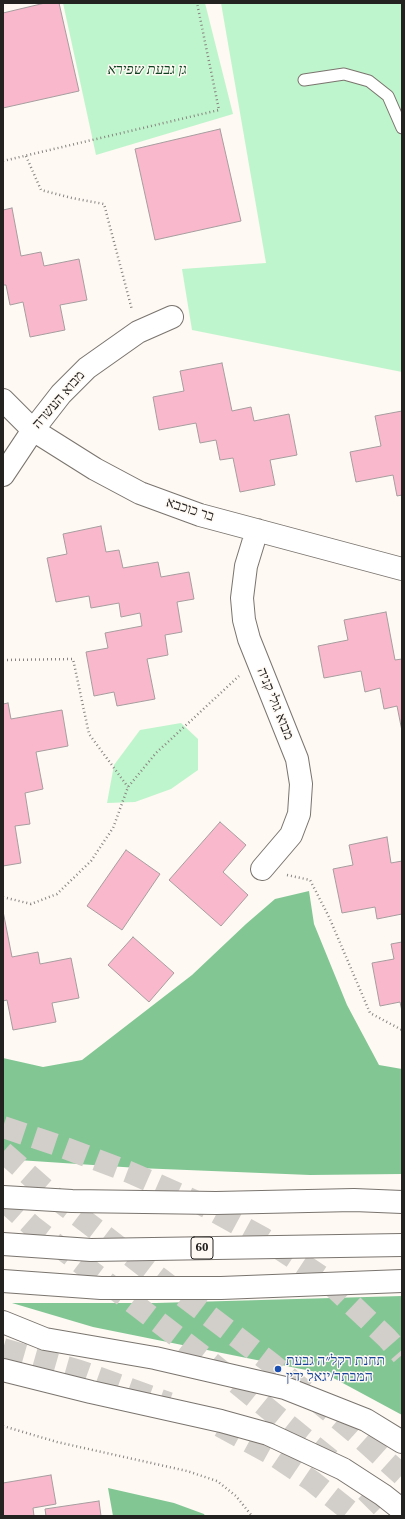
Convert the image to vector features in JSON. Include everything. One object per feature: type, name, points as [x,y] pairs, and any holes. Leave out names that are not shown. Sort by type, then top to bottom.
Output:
[{"type":"main road","name":"מבוא העשרה","points":[[3,475],[33,430],[61,394],[87,368],[138,332],[172,317]]},
{"type":"main road","name":"בר כוכבא","points":[[3,400],[33,430],[95,469],[140,493],[200,515],[402,569]]},
{"type":"main road","name":"מבוא גולי קניה","points":[[257,530],[246,566],[242,598],[244,620],[247,633],[297,759],[301,784],[299,814],[291,835],[262,868]]},
{"type":"main road","points":[[3,1198],[72,1201],[216,1203],[354,1200],[402,1202]]},
{"type":"main road","name":"60","points":[[3,1244],[91,1250],[402,1245]]},
{"type":"main road","points":[[12,1282],[101,1288],[221,1288],[402,1281]]},
{"type":"main road","points":[[3,1322],[45,1339],[155,1358],[284,1388],[366,1420],[400,1440]]},
{"type":"main road","points":[[3,1370],[59,1385],[221,1421],[268,1434],[343,1469],[383,1495],[402,1510]]},
{"type":"lane","points":[[304,80],[344,74],[369,81],[388,96],[402,128]]},
{"type":"path","points":[[3,161],[219,110],[197,3]]},
{"type":"path","points":[[26,156],[41,190],[104,204],[138,332]]},
{"type":"path","points":[[3,660],[73,659],[89,734],[128,787]]},
{"type":"path","points":[[3,898],[31,904],[57,894],[91,861],[113,828],[128,787],[156,753],[257,659]]},
{"type":"path","points":[[262,868],[310,880],[330,917],[370,1013],[402,1030]]},
{"type":"path","points":[[3,1426],[57,1442],[187,1471],[217,1481],[236,1496],[252,1516]]},
{"type":"green space","name":"גן גבעת שפירא","points":[[63,3],[205,3],[233,114],[96,155]]},
{"type":"green space","points":[[221,3],[402,3],[402,372],[192,330],[182,269],[266,263]]},
{"type":"green space","points":[[181,723],[198,739],[198,770],[171,789],[135,802],[107,803],[114,765],[140,730]]},
{"type":"green space","points":[[309,891],[314,924],[347,1005],[379,1065],[402,1069],[402,1174],[310,1175],[138,1168],[3,1159],[3,1058],[43,1067],[82,1060],[192,975],[275,899]]},
{"type":"green space","points":[[402,1296],[402,1415],[326,1374],[93,1327],[12,1303],[156,1303]]},
{"type":"green space","points":[[108,1488],[174,1503],[204,1514],[205,1516],[113,1516]]},
{"type":"building","points":[[45,3],[59,3],[79,91],[3,108],[3,13]]},
{"type":"building","points":[[220,129],[241,221],[155,240],[135,149]]},
{"type":"building","points":[[12,208],[21,256],[41,252],[44,266],[79,259],[87,300],[60,305],[65,330],[30,337],[23,302],[10,305],[6,285],[3,285],[3,210]]},
{"type":"building","points":[[222,363],[232,411],[251,407],[254,421],[289,414],[297,455],[270,460],[275,485],[240,492],[233,458],[220,460],[216,440],[200,443],[196,423],[159,430],[153,397],[184,391],[180,371]]},
{"type":"building","points":[[402,411],[402,495],[397,496],[393,475],[356,482],[350,452],[381,446],[375,416]]},
{"type":"building","points":[[101,526],[106,552],[119,550],[123,568],[158,562],[161,577],[189,572],[194,599],[177,602],[182,632],[165,635],[168,655],[147,659],[155,699],[117,706],[114,692],[94,696],[86,652],[108,648],[105,633],[142,626],[140,613],[121,617],[119,603],[91,608],[89,596],[56,602],[47,558],[67,554],[63,534]]},
{"type":"building","points":[[386,612],[395,660],[402,659],[402,731],[397,706],[384,709],[380,688],[365,692],[361,671],[324,678],[318,646],[348,640],[344,620]]},
{"type":"building","points":[[8,703],[11,719],[62,710],[68,746],[36,752],[43,789],[25,793],[30,824],[15,826],[21,863],[3,866],[3,704]]},
{"type":"building","points":[[220,822],[246,845],[223,872],[248,895],[221,926],[169,880]]},
{"type":"building","points":[[387,837],[391,863],[402,861],[402,914],[377,919],[375,907],[342,913],[333,869],[353,865],[349,845]]},
{"type":"building","points":[[126,850],[160,874],[122,930],[87,906]]},
{"type":"building","points":[[3,911],[12,957],[38,952],[40,964],[71,958],[79,998],[52,1003],[56,1022],[13,1030],[7,1000],[3,1001]]},
{"type":"building","points":[[133,937],[174,973],[149,1002],[108,965]]},
{"type":"building","points":[[402,942],[402,1011],[400,1002],[380,1006],[372,963],[394,959],[391,944]]},
{"type":"building","points":[[51,1475],[56,1504],[33,1508],[34,1516],[3,1516],[3,1483]]},
{"type":"building","points":[[99,1501],[101,1516],[46,1516],[45,1509]]},
{"type":"tunnel","points":[[3,1127],[60,1146],[129,1172],[197,1202],[263,1238],[325,1279],[387,1338],[402,1355]]},
{"type":"tunnel","points":[[3,1152],[55,1198],[272,1364],[353,1431],[402,1475]]},
{"type":"tunnel","points":[[3,1200],[32,1226],[208,1360],[331,1460]]},
{"type":"tunnel","points":[[3,1349],[80,1371],[169,1403]]},
{"type":"tunnel","points":[[220,1426],[275,1456],[312,1481],[356,1516]]},
{"type":"tunnel","points":[[366,1491],[391,1516]]},
{"type":"place","name":"תחנת רקל״ה גבעת המבתר/יגאל ידין","points":[[278,1369]]}]
